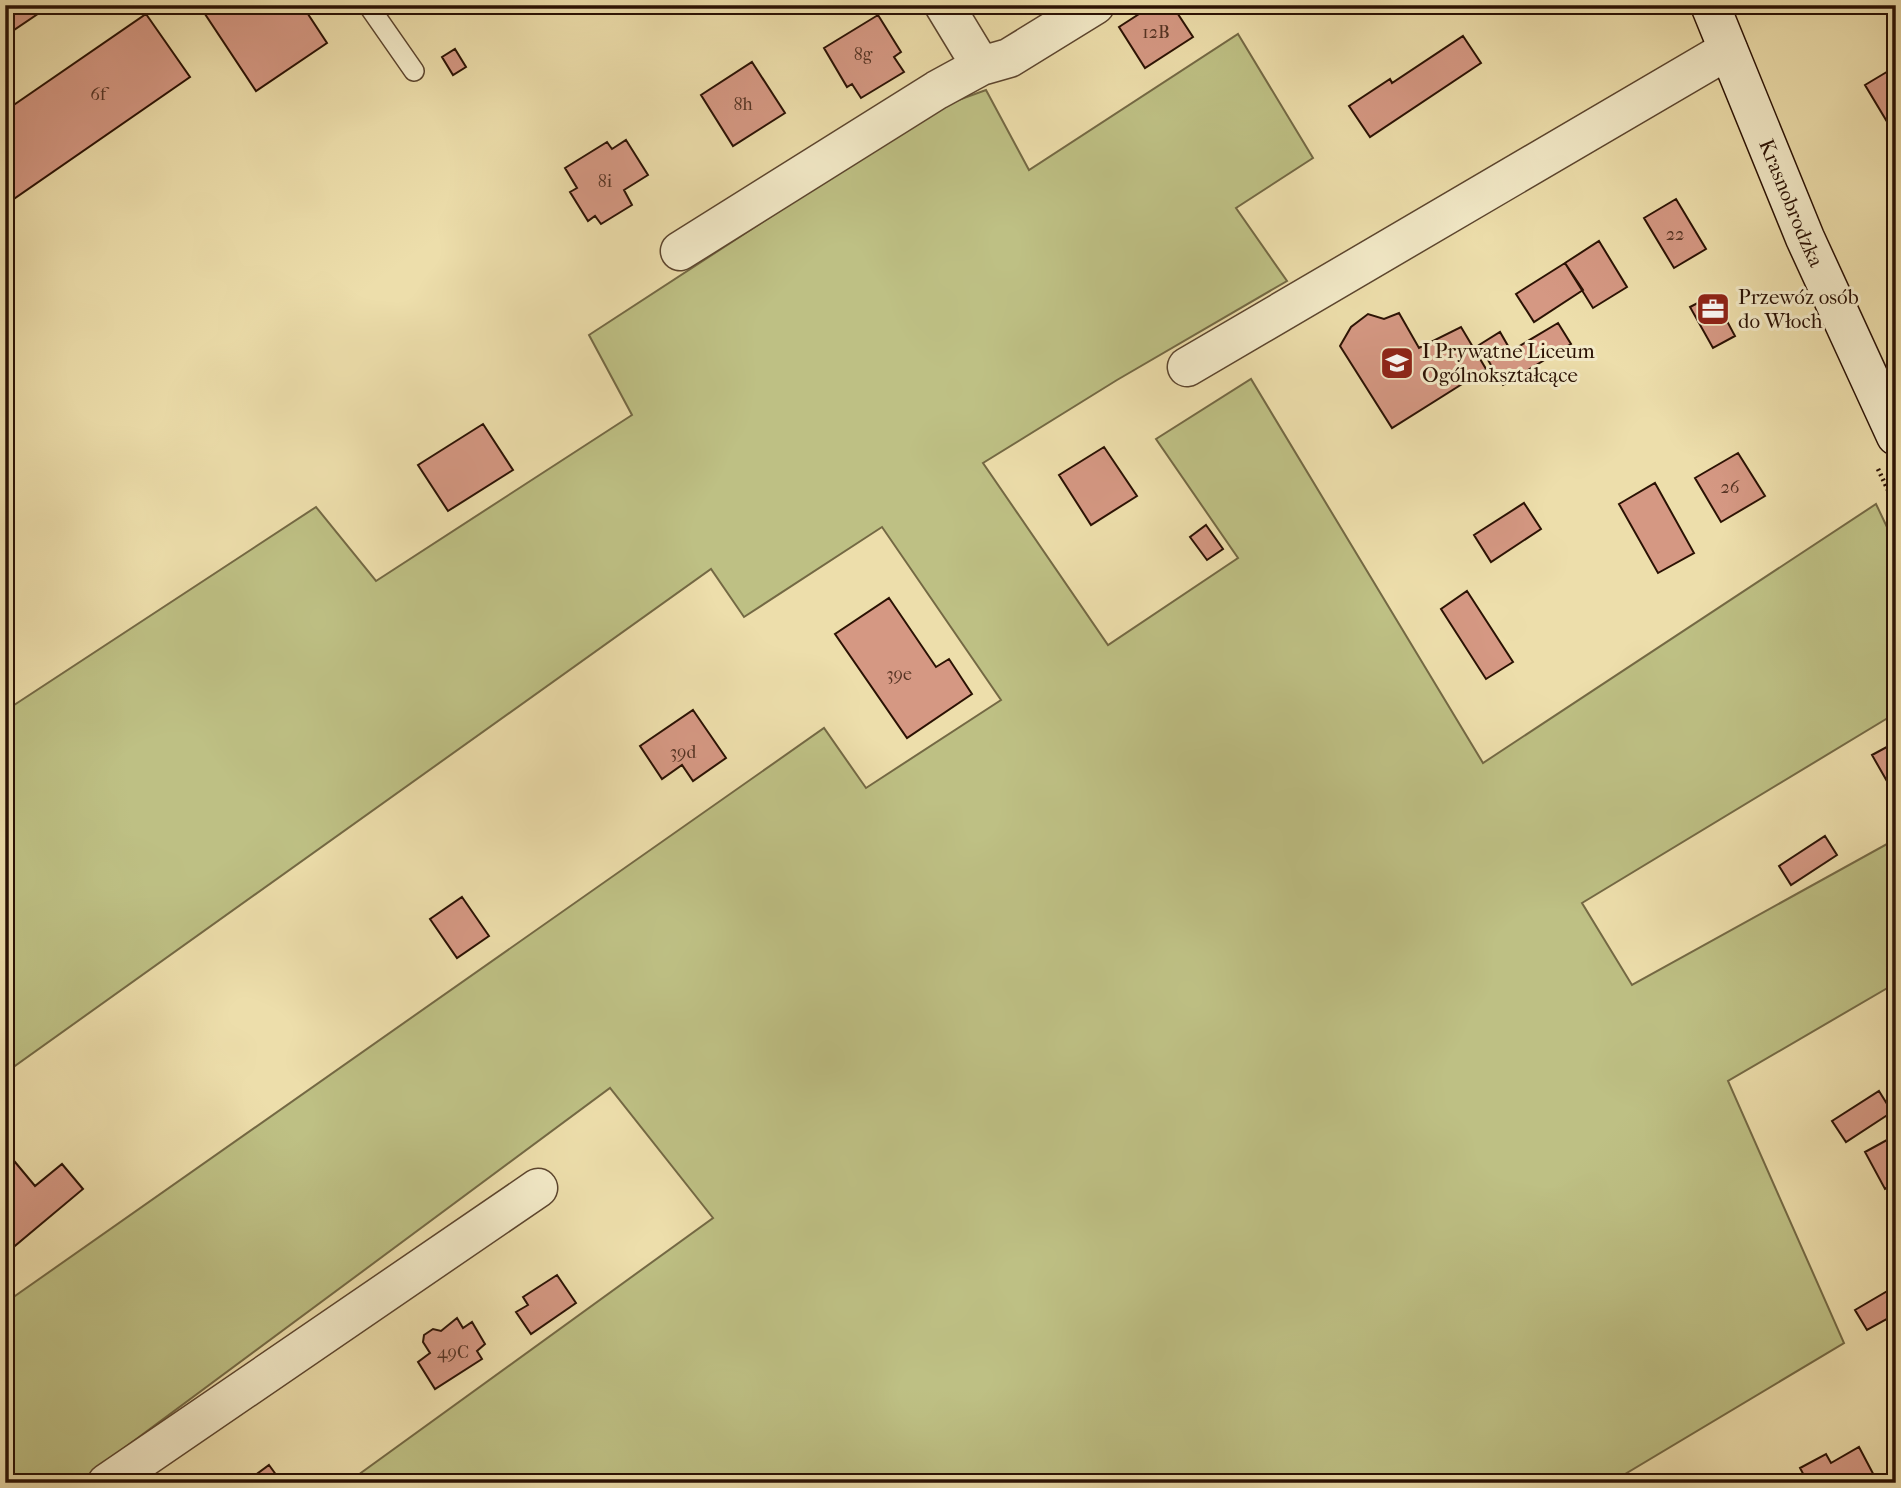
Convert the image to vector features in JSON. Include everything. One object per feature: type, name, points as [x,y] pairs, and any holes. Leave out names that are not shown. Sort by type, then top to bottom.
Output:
[{"type":"street","points":[[944,5],[981,66]]},
{"type":"street","points":[[680,251],[937,90],[981,66],[1009,58],[1095,5]]},
{"type":"street","name":"Krasnobrodzka","points":[[1710,5],[1805,238],[1896,436]]},
{"type":"street","points":[[1187,367],[1728,50]]},
{"type":"street","points":[[107,1483],[538,1188]]},
{"type":"lane","points":[[368,5],[414,71]]},
{"type":"green space","points":[[1238,34],[1313,158],[1236,208],[1287,281],[1117,380],[983,463],[1108,645],[1238,558],[1156,439],[1251,379],[1483,763],[1876,504],[1896,546],[1896,713],[1582,903],[1632,985],[1896,839],[1896,983],[1728,1081],[1844,1343],[1610,1483],[347,1483],[713,1218],[610,1088],[77,1483],[14,1483],[5,1473],[5,1303],[824,728],[866,788],[1001,700],[882,527],[744,617],[711,569],[5,1073],[5,711],[316,507],[376,581],[632,415],[589,335],[939,107],[986,90],[1029,170]]},
{"type":"building","points":[[5,5],[51,5],[5,36]]},
{"type":"building","points":[[199,5],[302,5],[327,43],[256,91]]},
{"type":"building","points":[[1153,5],[1172,5],[1193,37],[1145,68],[1119,27]]},
{"type":"building","points":[[146,14],[190,77],[5,205],[5,111]]},
{"type":"building","points":[[878,15],[901,52],[894,57],[904,72],[861,98],[852,84],[847,87],[824,48]]},
{"type":"building","points":[[1463,36],[1481,63],[1370,137],[1349,106],[1390,79],[1392,83]]},
{"type":"building","points":[[455,49],[466,67],[453,75],[442,57]]},
{"type":"building","points":[[752,62],[785,113],[733,146],[701,95]]},
{"type":"building","points":[[1890,70],[1896,80],[1895,135],[1865,85]]},
{"type":"building","points":[[626,140],[648,175],[624,190],[632,205],[601,224],[595,216],[588,221],[570,192],[577,188],[565,168],[607,142],[612,149]]},
{"type":"building","points":[[1676,199],[1706,249],[1674,268],[1644,218]]},
{"type":"building","points":[[1599,241],[1627,287],[1593,308],[1565,263]]},
{"type":"building","points":[[1565,263],[1583,290],[1534,322],[1516,294]]},
{"type":"building","points":[[1713,295],[1735,336],[1713,348],[1690,307]]},
{"type":"building","points":[[1399,313],[1419,348],[1461,327],[1486,369],[1392,428],[1340,346],[1351,327],[1368,314],[1384,319]]},
{"type":"building","points":[[1558,323],[1571,344],[1503,385],[1479,345],[1500,332],[1511,351]]},
{"type":"building","points":[[483,424],[513,470],[448,511],[418,465]]},
{"type":"building","points":[[1104,447],[1137,496],[1091,525],[1059,475]]},
{"type":"building","points":[[1738,453],[1765,496],[1721,522],[1695,478]]},
{"type":"building","points":[[1655,483],[1694,553],[1658,573],[1619,504]]},
{"type":"building","points":[[1524,503],[1541,529],[1491,562],[1474,535]]},
{"type":"building","points":[[1206,525],[1223,549],[1207,560],[1190,537]]},
{"type":"building","points":[[1467,591],[1513,662],[1486,679],[1441,609]]},
{"type":"building","points":[[889,598],[936,667],[949,659],[972,694],[907,738],[835,634]]},
{"type":"building","points":[[693,710],[726,758],[693,781],[682,765],[662,779],[640,746]]},
{"type":"building","points":[[1896,742],[1896,797],[1872,755]]},
{"type":"building","points":[[1825,836],[1837,855],[1791,885],[1779,866]]},
{"type":"building","points":[[462,897],[489,936],[457,958],[430,919]]},
{"type":"building","points":[[1879,1091],[1892,1112],[1846,1142],[1832,1121]]},
{"type":"building","points":[[1896,1135],[1896,1183],[1885,1189],[1865,1152]]},
{"type":"building","points":[[5,1150],[35,1186],[62,1164],[83,1189],[10,1250],[5,1244]]},
{"type":"building","points":[[557,1275],[576,1303],[531,1334],[516,1312],[528,1305],[523,1297]]},
{"type":"building","points":[[1896,1286],[1896,1314],[1867,1330],[1855,1310]]},
{"type":"building","points":[[457,1318],[463,1328],[472,1322],[485,1344],[477,1351],[482,1359],[435,1389],[418,1362],[430,1353],[423,1342],[424,1335],[433,1329],[441,1331]]},
{"type":"building","points":[[1859,1447],[1878,1483],[1808,1483],[1800,1468],[1826,1454],[1831,1463]]},
{"type":"building","points":[[269,1465],[282,1483],[247,1481]]},
{"type":"place","name":"Przewóz osób do Włoch","points":[[1713,309]]},
{"type":"place","name":"I Prywatne Liceum Ogólnokształcące","points":[[1397,363]]}]
